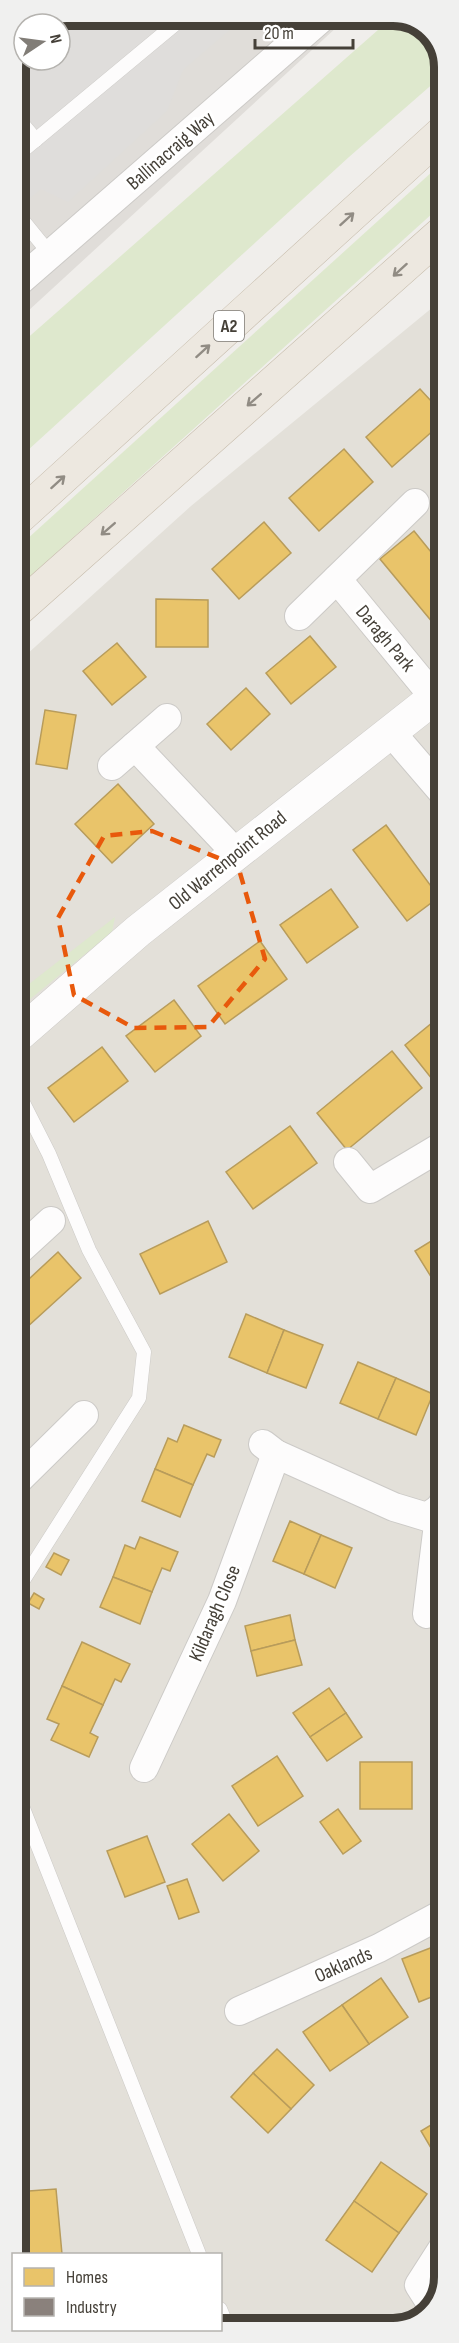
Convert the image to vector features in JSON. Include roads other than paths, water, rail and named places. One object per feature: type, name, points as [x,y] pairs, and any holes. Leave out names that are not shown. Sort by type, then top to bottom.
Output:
[{"type":"highway","name":"A2","points":[[26,511],[433,141]]},
{"type":"highway","points":[[26,602],[433,241]]},
{"type":"street","name":"Ballinacraig Way","points":[[26,275],[312,26]]},
{"type":"street","points":[[299,616],[415,503]]},
{"type":"street","name":"Daragh Park","points":[[337,579],[433,687]]},
{"type":"street","name":"Old Warrenpoint Road","points":[[26,1028],[138,931],[433,697]]},
{"type":"street","points":[[112,766],[166,718]]},
{"type":"street","points":[[390,731],[433,782]]},
{"type":"street","points":[[135,746],[236,852]]},
{"type":"street","points":[[348,1162],[370,1189],[433,1151]]},
{"type":"street","points":[[26,1244],[51,1221]]},
{"type":"street","points":[[26,1472],[84,1415]]},
{"type":"street","name":"Kildaragh Close","points":[[144,1768],[222,1600],[270,1449],[394,1507],[427,1517],[434,1511]]},
{"type":"street","points":[[427,1614],[434,1565]]},
{"type":"street","name":"Oaklands","points":[[239,2011],[379,1948],[434,1918]]},
{"type":"street","points":[[427,2298],[419,2285],[434,2262]]},
{"type":"lane","points":[[26,149],[173,26]]},
{"type":"lane","points":[[26,129],[36,140]]},
{"type":"lane","points":[[26,225],[50,254]]},
{"type":"lane","points":[[26,1109],[49,1154],[90,1250],[144,1352],[139,1398],[106,1454],[26,1576]]},
{"type":"lane","points":[[26,1816],[199,2253]]}]
